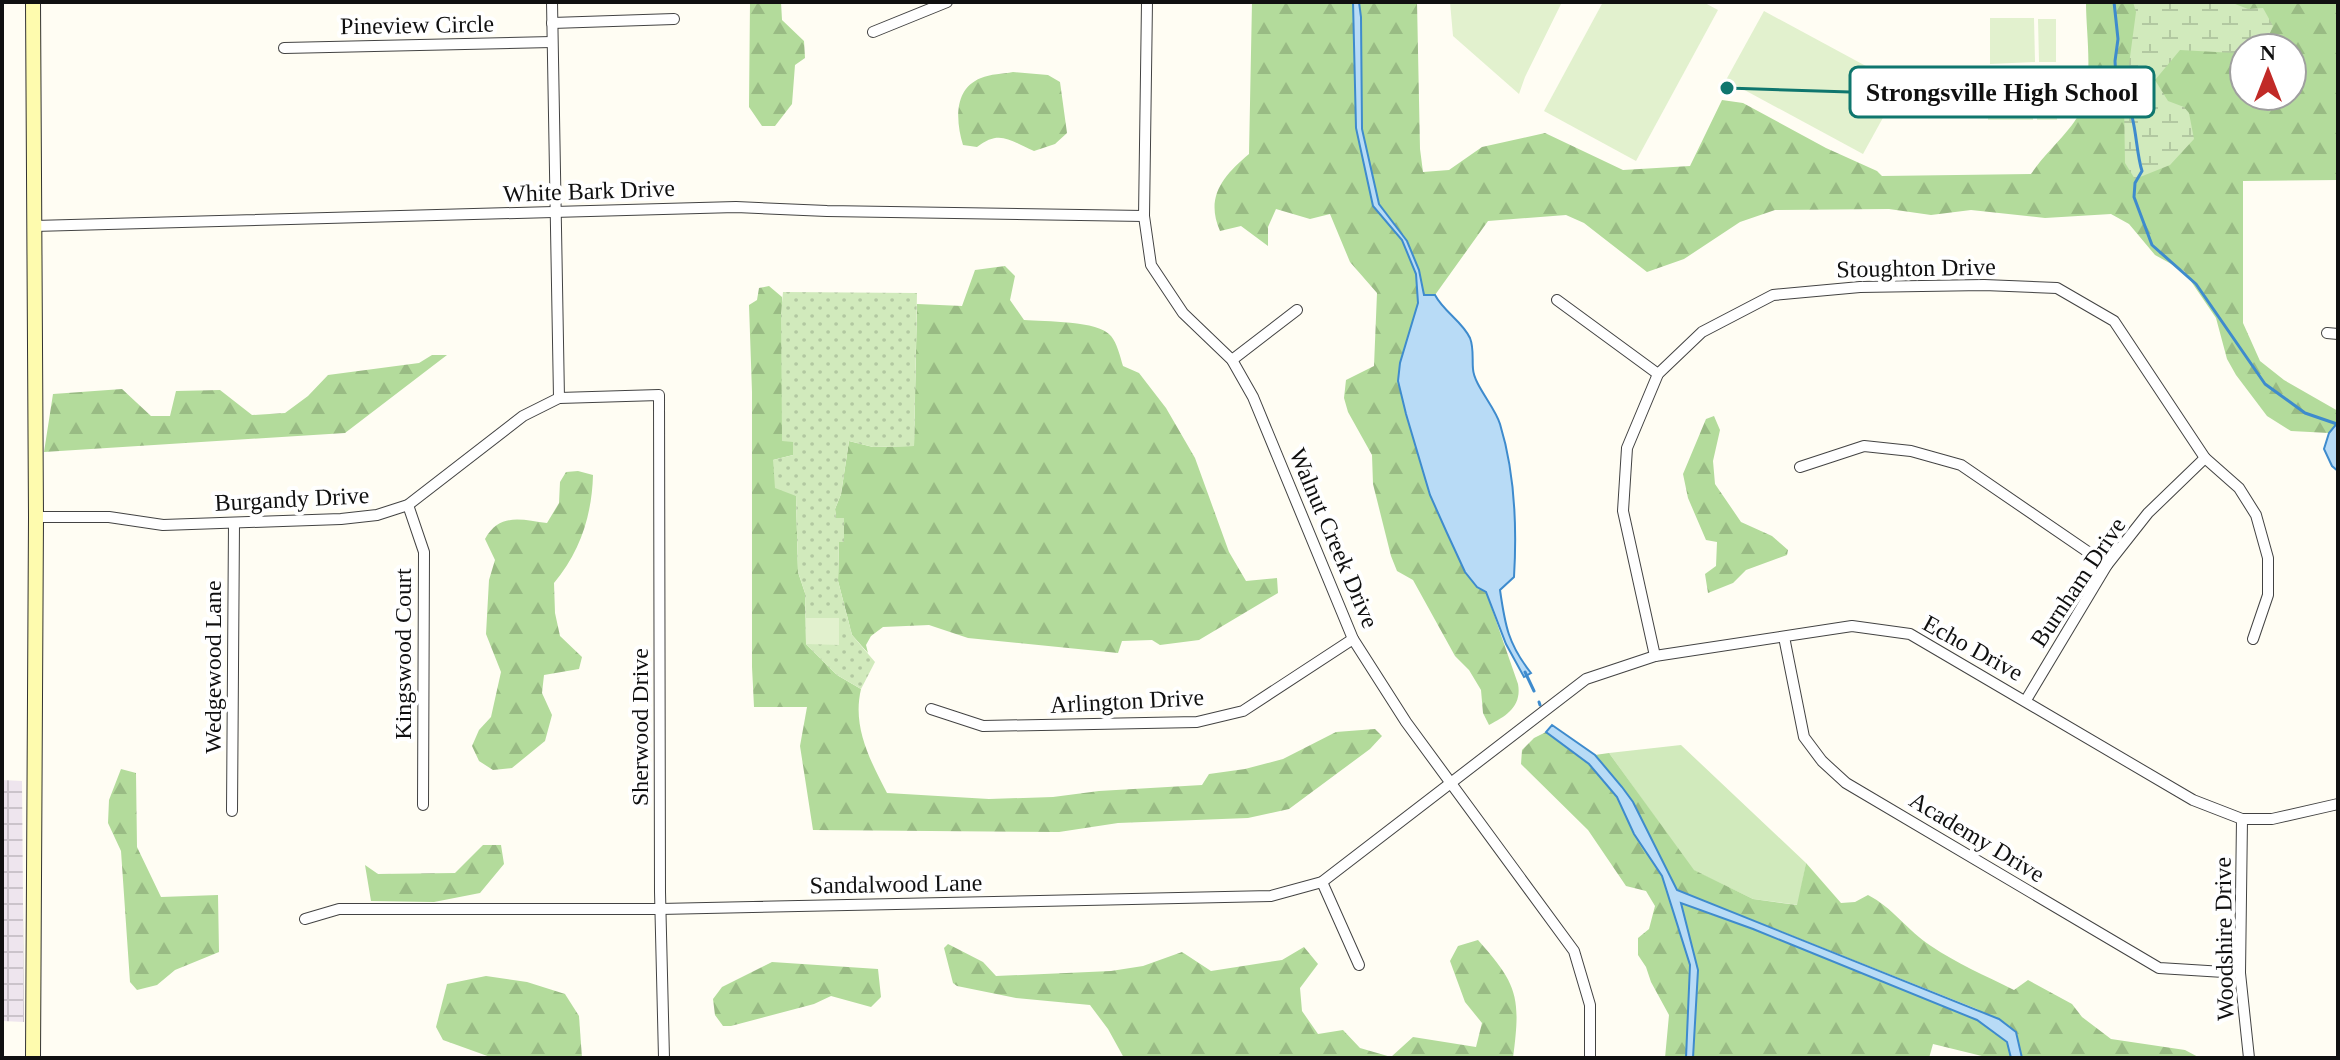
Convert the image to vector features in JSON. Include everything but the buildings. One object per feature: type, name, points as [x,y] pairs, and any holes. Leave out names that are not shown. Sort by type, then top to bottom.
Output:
[{"type":"street","points":[[33,2],[36,517],[33,1058]]},
{"type":"street","points":[[552,2],[559,398]]},
{"type":"street","points":[[873,32],[947,2]]},
{"type":"street","name":"Walnut Creek Drive","points":[[1147,2],[1144,216],[1151,265],[1183,313],[1232,360],[1253,397],[1353,639],[1406,722],[1574,951],[1590,1005],[1590,1058]]},
{"type":"street","points":[[552,23],[674,19]]},
{"type":"street","name":"Pineview Circle","points":[[284,48],[552,42]]},
{"type":"street","name":"White Bark Drive","points":[[34,226],[736,207],[1144,216]]},
{"type":"street","name":"Stoughton Drive","points":[[1655,656],[1623,511],[1627,448],[1658,374],[1702,332],[1773,295],[1876,286],[2057,288],[2114,321],[2205,458],[2239,488],[2256,515],[2268,558],[2268,595],[2253,639]]},
{"type":"street","points":[[1557,300],[1658,374]]},
{"type":"street","points":[[1232,360],[1297,310]]},
{"type":"street","name":"Burgandy Drive","points":[[36,517],[109,517],[163,525],[377,515],[408,505],[523,416],[559,398],[659,395]]},
{"type":"street","name":"Sherwood Drive","points":[[659,395],[660,909],[664,1058]]},
{"type":"street","points":[[1800,467],[1864,446],[1911,451],[1961,465],[2107,565]]},
{"type":"street","name":"Burnham Drive","points":[[2026,700],[2107,565],[2148,513],[2205,458]]},
{"type":"street","name":"Kingswood Court","points":[[408,505],[424,552],[423,805]]},
{"type":"street","name":"Wedgewood Lane","points":[[232,811],[234,523]]},
{"type":"street","name":"Echo Drive","points":[[1453,783],[1586,679],[1655,656],[1852,626],[1910,634],[2193,800],[2242,819],[2272,819],[2338,804]]},
{"type":"street","name":"Academy Drive","points":[[1784,637],[1804,737],[1822,761],[1846,783],[2159,968],[2240,973]]},
{"type":"street","name":"Arlington Drive","points":[[931,709],[983,726],[1197,722],[1243,711],[1353,639]]},
{"type":"street","name":"Sandalwood Lane","points":[[305,919],[339,909],[660,909],[1271,896],[1322,882],[1453,783]]},
{"type":"street","name":"Woodshire Drive","points":[[2242,819],[2240,973],[2249,1058]]},
{"type":"street","points":[[1322,882],[1359,965]]},
{"type":"shaded area","points":[[2,780],[22,781],[24,1022],[2,1021]]},
{"type":"green space","points":[[750,2],[781,2],[782,20],[804,41],[805,58],[795,65],[792,104],[775,126],[762,126],[749,107]]},
{"type":"green space","points":[[1252,2],[1417,2],[1423,172],[1449,170],[1482,147],[1545,133],[1623,170],[1690,166],[1722,100],[1743,103],[1882,176],[2031,174],[2072,125],[2085,98],[2088,66],[2086,2],[2338,2],[2338,180],[2243,181],[2243,323],[2260,361],[2284,380],[2338,411],[2338,422],[2329,433],[2291,431],[2267,416],[2236,375],[2227,359],[2216,318],[2184,271],[2155,255],[2129,224],[2111,214],[2045,218],[1971,210],[1931,215],[1889,209],[1775,210],[1740,222],[1684,259],[1647,272],[1584,223],[1566,215],[1488,221],[1435,295],[1418,295],[1398,381],[1430,495],[1477,587],[1486,592],[1518,684],[1518,698],[1512,709],[1489,725],[1483,713],[1481,690],[1469,670],[1455,656],[1413,580],[1397,571],[1373,484],[1372,455],[1348,412],[1344,398],[1346,380],[1374,366],[1377,293],[1350,262],[1330,214],[1310,219],[1276,209],[1268,227],[1268,246],[1241,226],[1220,231],[1216,219],[1216,197],[1231,171],[1249,154]]},
{"type":"green space","points":[[1450,2],[1562,2],[1519,94],[1453,36]]},
{"type":"green space","points":[[1603,2],[1703,2],[1718,10],[1636,161],[1544,111]]},
{"type":"green space","points":[[2133,2],[2230,2],[2248,9],[2263,8],[2273,26],[2270,32],[2228,32],[2228,53],[2180,50],[2155,80],[2168,101],[2184,107],[2189,113],[2194,139],[2170,165],[2135,179],[2125,163],[2124,102],[2136,12]]},
{"type":"green space","points":[[1764,11],[1901,85],[1863,154],[1726,80]]},
{"type":"green space","points":[[1990,18],[2034,18],[2035,62],[1990,64]]},
{"type":"green space","points":[[2038,19],[2056,19],[2056,62],[2039,62]]},
{"type":"green space","points":[[1013,72],[1048,75],[1060,82],[1067,133],[1055,144],[1034,151],[1005,138],[992,139],[977,147],[963,145],[958,117],[965,90],[981,78]]},
{"type":"green space","points":[[1988,72],[2011,72],[2013,99],[2014,73],[2034,73],[2033,120],[1988,120]]},
{"type":"green space","points":[[2037,75],[2057,75],[2057,120],[2037,120]]},
{"type":"green space","points":[[1005,266],[1015,276],[1010,300],[1024,320],[1083,324],[1111,336],[1123,366],[1139,373],[1166,408],[1195,458],[1229,552],[1246,581],[1277,578],[1278,593],[1199,640],[1160,645],[1152,640],[1122,641],[1118,653],[968,638],[929,625],[883,627],[871,636],[866,645],[868,653],[852,635],[838,581],[839,542],[844,541],[844,519],[836,518],[835,509],[841,494],[849,441],[873,447],[914,446],[917,304],[962,306],[975,270]]},
{"type":"green space","points":[[769,286],[782,297],[782,441],[793,441],[793,455],[773,460],[796,496],[798,572],[805,593],[806,644],[837,675],[861,689],[859,717],[864,743],[887,793],[989,799],[1202,785],[1209,774],[1283,759],[1336,732],[1375,729],[1382,736],[1370,749],[1289,809],[1248,818],[1118,823],[1059,832],[813,830],[800,746],[807,707],[754,707],[749,305],[757,300],[759,288]]},
{"type":"green space","points":[[783,292],[917,293],[914,446],[873,447],[849,441],[841,494],[835,509],[836,518],[844,518],[844,542],[839,542],[838,581],[852,635],[875,662],[861,689],[837,675],[806,644],[805,593],[798,572],[796,496],[775,488],[773,460],[793,455],[793,442],[782,441]]},
{"type":"green space","points":[[432,355],[447,355],[345,433],[44,452],[53,394],[122,389],[151,416],[170,416],[176,391],[220,390],[252,415],[285,413],[308,396],[328,375],[419,363]]},
{"type":"green space","points":[[1714,416],[1720,430],[1713,461],[1715,484],[1741,522],[1772,536],[1788,550],[1787,555],[1746,570],[1733,583],[1708,593],[1705,574],[1716,566],[1717,542],[1706,540],[1688,498],[1683,474],[1706,419]]},
{"type":"green space","points":[[566,472],[593,475],[590,504],[578,546],[554,583],[560,636],[582,657],[579,669],[544,675],[542,693],[552,715],[545,741],[512,768],[493,770],[479,761],[472,746],[479,730],[491,717],[501,672],[486,634],[489,580],[495,560],[485,539],[491,530],[505,521],[547,523],[559,503],[560,482]]},
{"type":"green space","points":[[806,618],[839,618],[839,645],[806,644]]},
{"type":"green space","points":[[1546,732],[1589,764],[1617,797],[1634,834],[1662,876],[1690,965],[1686,1058],[1665,1058],[1669,1015],[1638,955],[1638,938],[1649,929],[1655,906],[1646,891],[1626,886],[1588,830],[1521,764],[1522,750]]},
{"type":"green space","points":[[1681,745],[1806,863],[1798,905],[1753,899],[1693,870],[1609,753]]},
{"type":"green space","points":[[1609,753],[1694,870],[1753,899],[1797,905],[1806,863],[1841,903],[1855,902],[1868,895],[1941,952],[2014,990],[2028,980],[2072,1004],[2082,1017],[2111,1039],[2185,1050],[2200,1058],[2022,1058],[2016,1032],[1977,1009],[1677,890],[1633,802],[1595,755]]},
{"type":"green space","points":[[121,769],[136,773],[137,847],[161,897],[218,895],[219,952],[175,970],[157,985],[137,990],[130,982],[121,851],[108,823],[109,800]]},
{"type":"green space","points":[[483,845],[501,845],[504,864],[480,893],[434,902],[371,901],[365,865],[378,874],[455,873]]},
{"type":"green space","points":[[1680,903],[1977,1020],[2007,1042],[2011,1058],[1990,1058],[1933,1044],[1929,1058],[1693,1058],[1698,970]]},
{"type":"green space","points":[[1478,940],[1501,969],[1514,993],[1517,1020],[1513,1058],[1124,1058],[1090,1005],[1016,998],[957,986],[953,983],[944,948],[948,944],[983,962],[996,976],[1111,971],[1143,966],[1182,952],[1211,971],[1282,960],[1304,947],[1318,964],[1300,988],[1302,1011],[1318,1034],[1343,1030],[1360,1048],[1391,1057],[1413,1037],[1476,1047],[1482,1023],[1465,1002],[1450,961],[1458,946]]},
{"type":"green space","points":[[772,962],[878,969],[881,997],[871,1007],[831,996],[814,1004],[723,1026],[715,1015],[713,999],[722,987]]},
{"type":"green space","points":[[486,976],[527,982],[565,994],[579,1016],[582,1058],[493,1058],[443,1040],[436,1027],[447,984]]},
{"type":"water","points":[[1353,2],[1359,2],[1361,17],[1362,129],[1379,204],[1407,241],[1419,270],[1424,295],[1435,295],[1470,338],[1474,375],[1497,417],[1505,443],[1514,500],[1515,558],[1514,577],[1500,590],[1509,634],[1531,673],[1524,677],[1506,644],[1486,592],[1477,587],[1465,572],[1447,533],[1430,495],[1406,414],[1398,381],[1400,363],[1418,303],[1416,274],[1402,240],[1373,206],[1356,128]]},
{"type":"water","points":[[2338,422],[2338,471],[2324,449],[2329,433]]},
{"type":"water","points":[[1552,725],[1595,755],[1622,787],[1633,802],[1677,890],[1999,1019],[2016,1032],[2022,1058],[2011,1058],[2007,1042],[1977,1020],[1681,903],[1698,970],[1693,1058],[1686,1058],[1690,965],[1662,876],[1634,834],[1617,797],[1589,764],[1546,732]]},
{"type":"waterway","points":[[2114,2],[2118,39],[2115,61],[2117,97],[2124,99],[2134,123],[2142,171],[2135,183],[2134,197],[2152,245],[2196,284],[2265,384],[2305,413],[2337,424]]},
{"type":"waterway","points":[[1525,672],[1534,691]]},
{"type":"place","name":"Strongsville High School","points":[[1727,88]]}]
